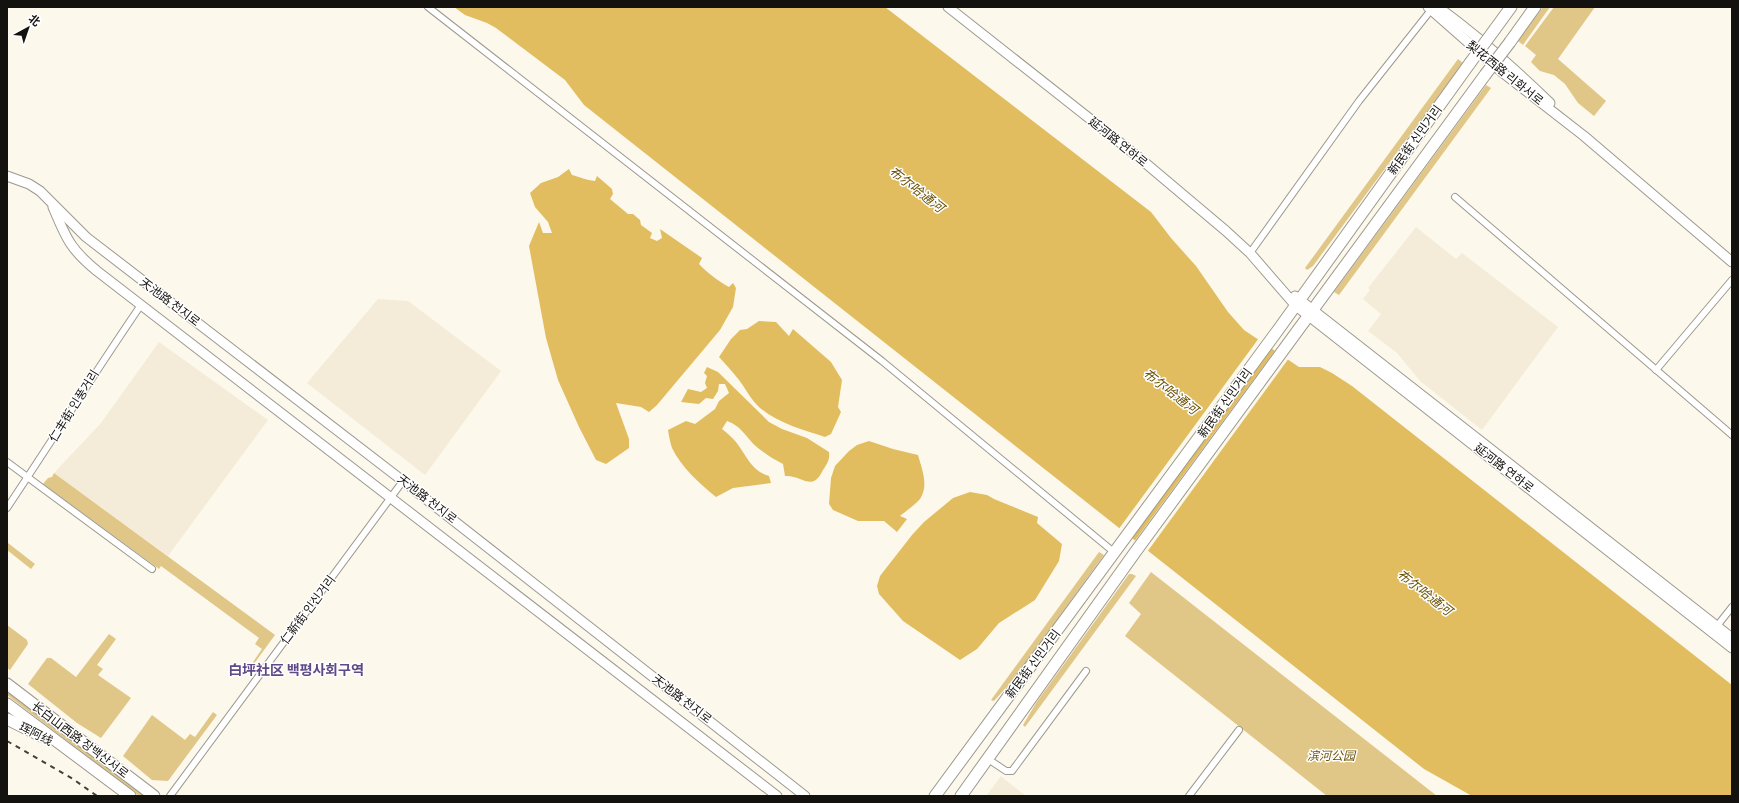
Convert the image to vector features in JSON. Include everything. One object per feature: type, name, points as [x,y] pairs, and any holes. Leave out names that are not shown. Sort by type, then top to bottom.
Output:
[{"type":"highway","name":"新民街 신민거리","points":[[935,796],[1298,303],[1511,7]]},
{"type":"highway","name":"新民街 신민거리","points":[[961,796],[1136,551],[1535,7]]},
{"type":"highway","points":[[1113,555],[1126,567]]},
{"type":"highway","name":"长白山西路 장백산서로","points":[[7,684],[154,796]]},
{"type":"highway","name":"长白山西路 장백산서로","points":[[7,704],[130,796]]},
{"type":"highway","name":"珲阿线","points":[[7,719],[65,748]]},
{"type":"main road","name":"延河路 연하로","points":[[948,7],[1137,156],[1250,253],[1279,286],[1298,303],[1732,638]]},
{"type":"main road","name":"梨花西路 리화서로","points":[[1433,8],[1510,64],[1584,136],[1732,262]]},
{"type":"main road","name":"天池路 천지로","points":[[7,176],[34,187],[50,200],[86,237],[404,481],[805,796]]},
{"type":"main road","name":"天池路 천지로","points":[[50,200],[67,240],[75,251],[97,271],[777,796]]},
{"type":"main road","name":"延河路 연하로","points":[[1311,313],[1732,648]]},
{"type":"street","points":[[428,7],[882,361],[1113,555]]},
{"type":"street","points":[[1250,253],[1359,101],[1433,8]]},
{"type":"street","points":[[1455,197],[1732,435]]},
{"type":"street","points":[[1656,370],[1732,280]]},
{"type":"street","name":"仁丰街 인풍거리","points":[[7,508],[93,375],[141,305]]},
{"type":"street","points":[[7,462],[152,569]]},
{"type":"street","name":"仁新街 인신거리","points":[[170,796],[404,481]]},
{"type":"street","points":[[1717,626],[1732,607]]},
{"type":"street","points":[[988,759],[1006,771],[1012,771],[1086,671]]},
{"type":"street","points":[[1189,796],[1239,730]]},
{"type":"shaded area","points":[[1416,227],[1456,259],[1462,253],[1558,327],[1482,430],[1420,381],[1397,353],[1368,331],[1381,314],[1363,299],[1370,290],[1368,288]]},
{"type":"shaded area","points":[[378,299],[408,301],[501,371],[425,475],[307,383]]},
{"type":"shaded area","points":[[159,342],[268,420],[168,556],[54,473],[101,423]]},
{"type":"shaded area","points":[[1001,776],[1003,778],[1026,796],[986,796]]},
{"type":"green space","points":[[1543,7],[1550,7],[1523,45],[1518,41]]},
{"type":"green space","points":[[1554,7],[1595,7],[1558,59],[1606,101],[1594,116],[1578,103],[1565,84],[1554,75],[1540,71],[1531,62],[1536,55],[1525,46]]},
{"type":"green space","points":[[1458,59],[1463,63],[1313,266],[1307,270],[1305,268]]},
{"type":"green space","points":[[1486,85],[1491,88],[1339,295],[1334,292]]},
{"type":"green space","points":[[54,473],[275,635],[248,672],[246,672],[262,649],[255,644],[259,638],[161,566],[159,569],[43,484],[48,478],[52,477]]},
{"type":"green space","points":[[8,543],[35,564],[31,569],[7,550]]},
{"type":"green space","points":[[1099,552],[1104,555],[1013,680],[994,701],[991,700]]},
{"type":"green space","name":"滨河公园","points":[[1151,572],[1437,796],[1327,796],[1125,636],[1141,614],[1129,603]]},
{"type":"green space","points":[[1129,574],[1136,576],[1025,727],[1023,725],[1036,703]]},
{"type":"green space","points":[[7,625],[27,640],[28,644],[10,670],[7,668]]},
{"type":"green space","points":[[109,634],[116,639],[97,665],[103,669],[98,675],[131,698],[101,738],[77,723],[28,684],[47,658],[51,658],[76,677]]},
{"type":"green space","points":[[7,692],[146,796],[139,796],[7,695]]},
{"type":"green space","points":[[213,712],[217,715],[168,781],[152,780],[123,756],[152,715],[185,740],[190,734],[195,737]]},
{"type":"water","name":"布尔哈通河","points":[[454,7],[885,7],[1151,212],[1171,238],[1196,266],[1228,312],[1244,330],[1299,367],[1320,367],[1352,386],[1732,685],[1732,796],[1472,796],[1424,769],[584,105],[565,80],[496,28],[465,15]]},
{"type":"water","points":[[569,169],[572,175],[589,180],[595,181],[597,176],[612,189],[613,194],[610,199],[628,214],[633,214],[640,220],[641,225],[652,233],[650,238],[657,241],[662,238],[660,229],[702,258],[699,264],[713,277],[729,287],[733,283],[736,288],[733,307],[720,330],[657,405],[649,412],[641,407],[616,403],[629,439],[629,448],[606,464],[596,460],[558,380],[546,338],[529,246],[539,222],[543,233],[552,233],[548,222],[535,207],[530,193],[541,183],[558,177]]},
{"type":"water","points":[[759,321],[776,322],[789,336],[793,329],[831,362],[842,380],[838,407],[841,412],[831,434],[825,437],[808,432],[791,426],[767,413],[754,402],[737,377],[719,357],[731,339],[740,330],[747,329]]},
{"type":"water","points":[[707,367],[718,372],[769,422],[782,429],[807,438],[829,452],[828,462],[819,477],[811,482],[791,476],[785,476],[783,464],[764,453],[742,430],[727,421],[722,429],[736,442],[758,471],[769,476],[771,483],[733,488],[716,497],[697,481],[680,462],[672,448],[668,430],[686,421],[695,424],[715,409],[719,401],[729,393],[725,384],[719,384],[718,391],[713,399],[706,398],[699,404],[681,402],[688,389],[701,392],[707,388],[705,383],[707,376],[704,373]]},
{"type":"water","points":[[869,441],[918,455],[924,477],[923,494],[913,506],[900,516],[907,519],[897,532],[884,521],[858,521],[833,510],[829,504],[831,478],[835,466],[857,445]]},
{"type":"water","points":[[970,492],[987,495],[1038,517],[1037,523],[1062,544],[1059,561],[1035,600],[999,623],[977,649],[960,660],[903,621],[879,594],[877,586],[880,576],[924,522],[953,498]]},
{"type":"pier","points":[[1259,338],[1272,347],[1131,540],[1118,530]]},
{"type":"pier","points":[[1276,349],[1289,358],[1147,552],[1134,542]]},
{"type":"railway","points":[[7,741],[73,779],[97,796]]},
{"type":"district","name":"白坪社区 백평사회구역","points":[[296,670]]}]
